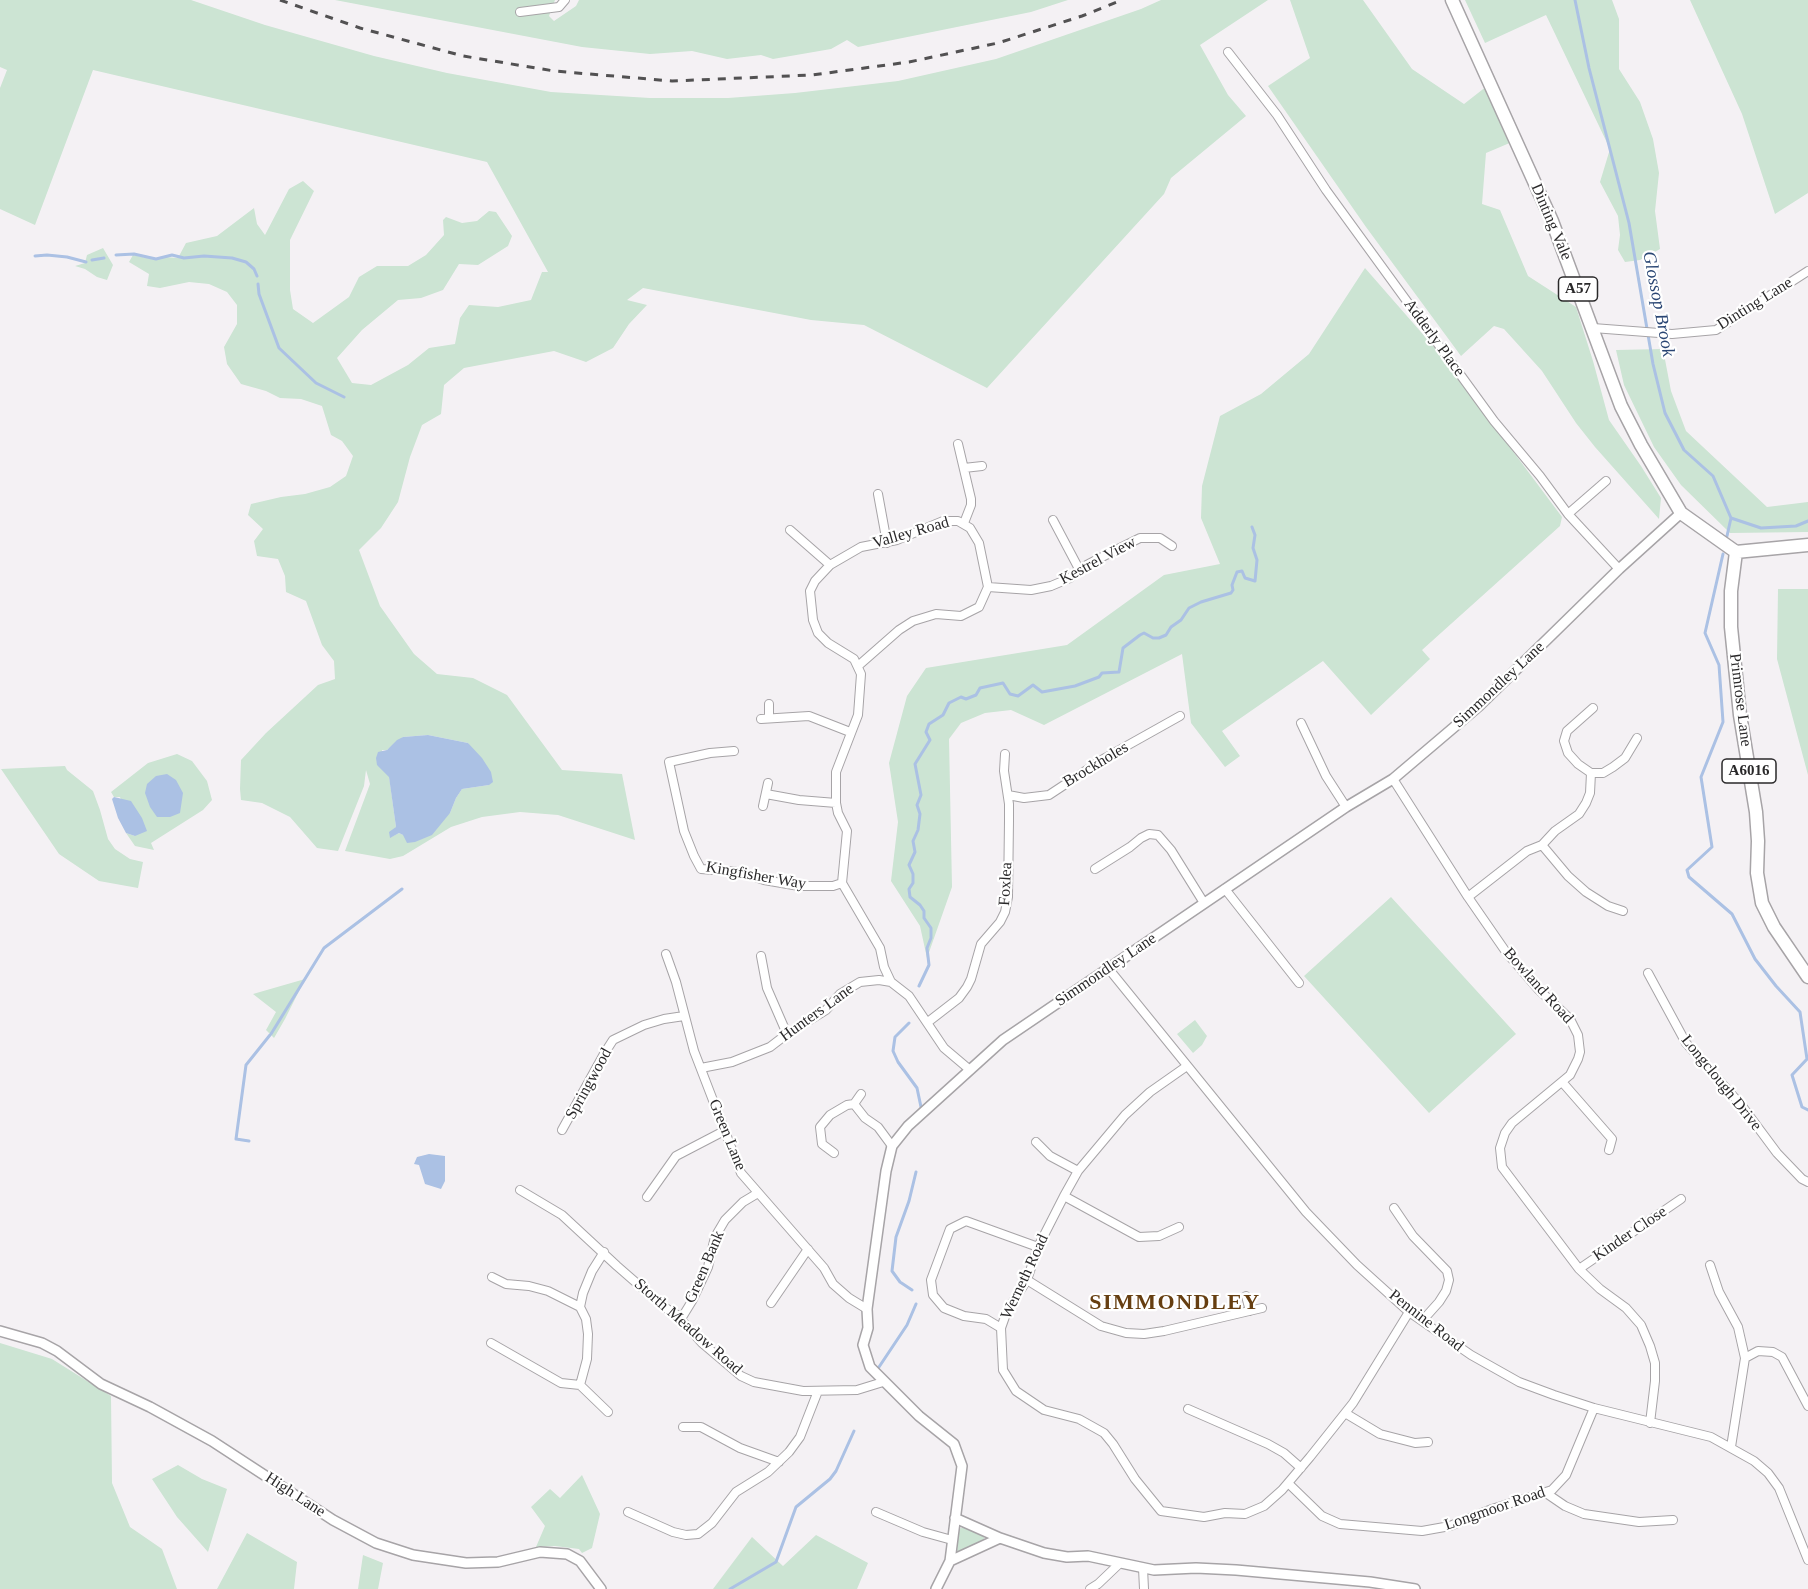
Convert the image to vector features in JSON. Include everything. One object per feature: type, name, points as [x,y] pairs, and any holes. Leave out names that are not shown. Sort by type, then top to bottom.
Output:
[{"type":"main road","name":"Dinting Vale","points":[[1452,0],[1539,190],[1621,406],[1641,445],[1681,513],[1736,552]]},
{"type":"main road","points":[[1736,552],[1808,545]]},
{"type":"main road","name":"Primrose Lane","points":[[1736,552],[1731,591],[1731,627],[1740,715],[1756,812],[1757,873],[1762,903],[1774,927],[1808,977]]},
{"type":"street","points":[[520,12],[559,7],[565,0]]},
{"type":"street","name":"Adderly Place","points":[[1227,52],[1262,96],[1362,242],[1448,355],[1494,421],[1568,514],[1619,569]]},
{"type":"street","name":"Dinting Lane","points":[[1593,328],[1664,333],[1701,333],[1716,330],[1808,272]]},
{"type":"street","points":[[958,444],[971,499],[964,523]]},
{"type":"street","points":[[964,468],[982,466]]},
{"type":"street","points":[[1568,514],[1606,481]]},
{"type":"street","points":[[878,494],[887,543]]},
{"type":"street","name":"Simmondley Lane","points":[[950,1561],[962,1466],[954,1444],[919,1416],[883,1382],[870,1367],[863,1345],[868,1328],[867,1309],[886,1171],[892,1146],[908,1126],[1004,1040],[1346,807],[1394,779],[1479,706],[1619,569],[1681,513]]},
{"type":"street","points":[[1053,520],[1079,569]]},
{"type":"street","name":"Valley Road","points":[[858,666],[854,659],[828,643],[818,633],[813,620],[810,591],[815,581],[830,565],[861,547],[887,543],[943,521],[964,523],[975,534],[987,587]]},
{"type":"street","points":[[790,530],[830,565]]},
{"type":"street","name":"Kestrel View","points":[[987,587],[1031,591],[1051,586],[1070,578],[1079,569],[1140,538],[1160,538],[1172,546]]},
{"type":"street","points":[[970,1070],[944,1048],[909,996],[891,982],[884,967],[880,948],[842,883],[847,831],[836,803],[836,772],[858,715],[862,680],[858,666],[913,621],[936,614],[962,616],[971,613],[979,607],[987,587]]},
{"type":"street","points":[[769,704],[765,719],[809,716],[850,732]]},
{"type":"street","points":[[1593,708],[1568,731],[1564,741],[1568,753],[1591,773],[1603,773],[1625,758],[1637,738]]},
{"type":"street","name":"Brockholes","points":[[1008,795],[1024,798],[1049,795],[1105,758],[1180,716]]},
{"type":"street","points":[[1301,723],[1326,776],[1346,807]]},
{"type":"street","name":"Kingfisher Way","points":[[734,751],[710,753],[669,762],[684,831],[701,869],[740,872],[765,880],[799,886],[832,886],[842,883]]},
{"type":"street","name":"Foxlea","points":[[928,1022],[963,993],[971,979],[981,944],[1000,922],[1005,912],[1008,897],[1008,795],[1004,771],[1005,754]]},
{"type":"street","points":[[1468,897],[1527,850],[1542,845],[1579,814],[1590,793],[1591,773]]},
{"type":"street","name":"Bowland Road","points":[[1394,779],[1468,897],[1506,952],[1538,989],[1570,1019],[1578,1035],[1580,1052],[1575,1066],[1563,1083],[1512,1123],[1505,1133],[1500,1148],[1502,1167],[1579,1269],[1600,1289],[1626,1308],[1641,1325],[1654,1363],[1655,1381],[1650,1423]]},
{"type":"street","points":[[763,806],[768,783]]},
{"type":"street","points":[[766,794],[836,803]]},
{"type":"street","points":[[1095,869],[1141,837],[1149,834],[1158,835],[1171,850],[1204,903]]},
{"type":"street","points":[[1542,845],[1568,876],[1586,892],[1608,906],[1623,912]]},
{"type":"street","points":[[1225,889],[1299,983]]},
{"type":"street","name":"Green Lane","points":[[666,954],[694,1051],[741,1173],[824,1268],[833,1284],[849,1298],[867,1309]]},
{"type":"street","points":[[761,957],[767,988],[788,1034]]},
{"type":"street","name":"Pennine Road","points":[[1108,968],[1306,1212],[1357,1264],[1410,1312],[1471,1355],[1519,1382],[1594,1408],[1691,1431],[1731,1447],[1754,1461],[1768,1473],[1779,1488],[1808,1560]]},
{"type":"street","name":"Longclough Drive","points":[[1648,973],[1686,1043],[1742,1106],[1777,1153],[1802,1179],[1808,1182]]},
{"type":"street","name":"Hunters Lane","points":[[701,1068],[732,1062],[770,1047],[826,1010],[840,994],[860,982],[879,980],[891,982]]},
{"type":"street","name":"Springwood","points":[[562,1130],[613,1040],[644,1025],[684,1016]]},
{"type":"street","name":"Werneth Road","points":[[1186,1066],[1150,1092],[1125,1115],[1078,1171],[1064,1196],[1038,1247],[1027,1280],[1007,1311],[1001,1328],[1003,1370],[1016,1391],[1044,1410],[1079,1419],[1104,1433],[1135,1479],[1161,1511],[1204,1517],[1225,1513],[1245,1514],[1264,1506],[1301,1468],[1345,1413],[1410,1312]]},
{"type":"street","points":[[1563,1083],[1612,1139],[1610,1150]]},
{"type":"street","points":[[834,1153],[822,1144],[820,1127],[830,1115],[847,1105],[854,1104],[861,1094]]},
{"type":"street","points":[[854,1104],[865,1118],[878,1127],[892,1146]]},
{"type":"street","points":[[647,1197],[676,1156],[724,1131]]},
{"type":"street","points":[[1036,1142],[1050,1156],[1078,1171]]},
{"type":"street","name":"Storth Meadow Road","points":[[520,1190],[562,1215],[681,1319],[702,1343],[741,1376],[754,1382],[788,1389],[818,1391],[857,1390],[883,1382]]},
{"type":"street","name":"Green Bank","points":[[681,1319],[708,1267],[715,1237],[725,1220],[743,1202],[758,1193]]},
{"type":"street","points":[[1064,1196],[1139,1237],[1159,1236],[1179,1227]]},
{"type":"street","name":"Kinder Close","points":[[1579,1269],[1681,1199]]},
{"type":"street","points":[[1394,1208],[1413,1236],[1447,1271],[1449,1280],[1443,1297],[1422,1321]]},
{"type":"street","points":[[1001,1328],[986,1319],[964,1316],[944,1308],[933,1295],[931,1280],[950,1229],[966,1221],[1038,1247]]},
{"type":"street","points":[[771,1304],[808,1249]]},
{"type":"street","points":[[580,1307],[592,1271],[604,1252]]},
{"type":"street","points":[[1710,1265],[1719,1292],[1738,1327],[1745,1358],[1731,1447]]},
{"type":"street","points":[[492,1277],[506,1284],[529,1286],[548,1291],[580,1307],[586,1319],[588,1334],[587,1359],[580,1385]]},
{"type":"street","points":[[1027,1280],[1101,1326],[1126,1333],[1144,1334],[1164,1331],[1262,1308]]},
{"type":"street","points":[[1246,1296],[1250,1311]]},
{"type":"street","name":"High Lane","points":[[0,1331],[42,1343],[57,1351],[101,1384],[150,1407],[212,1441],[333,1520],[376,1543],[413,1555],[466,1563],[498,1562],[540,1551],[567,1554],[580,1561],[601,1589]]},
{"type":"street","points":[[492,1343],[561,1383],[580,1385],[608,1412]]},
{"type":"street","points":[[1745,1358],[1758,1351],[1773,1352],[1782,1357],[1808,1406]]},
{"type":"street","points":[[628,1512],[673,1533],[698,1534],[712,1523],[736,1492],[768,1472],[800,1437],[818,1391]]},
{"type":"street","name":"Longmoor Road","points":[[1288,1483],[1322,1516],[1340,1524],[1422,1531],[1450,1526],[1524,1498],[1546,1493],[1566,1475],[1594,1408]]},
{"type":"street","points":[[1188,1409],[1268,1444],[1284,1453],[1301,1468]]},
{"type":"street","points":[[1345,1413],[1380,1434],[1415,1443],[1428,1442]]},
{"type":"street","points":[[683,1427],[701,1427],[740,1448],[779,1462]]},
{"type":"street","points":[[1546,1493],[1565,1506],[1584,1514],[1639,1522],[1673,1520]]},
{"type":"street","points":[[876,1512],[923,1532],[952,1540]]},
{"type":"street","points":[[954,1518],[1000,1538],[1044,1553],[1067,1557],[1088,1556],[1154,1570],[1196,1568],[1415,1589]]},
{"type":"street","points":[[936,1589],[950,1561],[1000,1538]]},
{"type":"street","points":[[1090,1589],[1119,1564]]},
{"type":"street","points":[[1143,1568],[1144,1589]]},
{"type":"green space","points":[[0,0],[191,0],[265,25],[374,56],[447,73],[551,92],[650,98],[728,98],[898,81],[996,59],[1161,0],[1268,0],[1200,45],[1228,95],[1246,116],[1171,178],[1164,194],[987,388],[864,325],[811,320],[643,288],[627,300],[647,305],[629,324],[613,348],[586,362],[554,351],[464,368],[444,385],[441,414],[422,425],[410,457],[398,502],[381,528],[359,550],[380,606],[414,654],[437,674],[473,678],[507,695],[562,770],[622,774],[635,840],[558,815],[520,812],[482,817],[451,827],[403,856],[390,859],[345,851],[370,784],[366,770],[364,786],[338,851],[317,848],[290,817],[262,803],[241,800],[241,760],[266,733],[318,685],[335,679],[334,661],[322,645],[306,601],[286,592],[285,576],[278,559],[257,556],[254,541],[263,529],[248,515],[251,504],[330,487],[346,476],[353,456],[342,441],[331,435],[322,406],[301,399],[280,398],[266,391],[241,384],[227,364],[224,347],[237,324],[237,305],[227,292],[209,284],[189,282],[160,288],[147,286],[149,274],[129,262],[133,255],[156,260],[165,257],[178,258],[186,243],[217,236],[254,208],[257,224],[265,235],[289,189],[303,181],[314,191],[290,240],[290,290],[293,309],[313,323],[349,297],[359,277],[377,266],[408,266],[426,255],[444,235],[443,220],[446,217],[462,223],[477,221],[489,211],[496,212],[512,236],[508,246],[478,265],[459,264],[443,290],[421,298],[398,300],[362,330],[337,358],[352,383],[371,385],[408,365],[429,348],[455,344],[460,318],[469,305],[498,307],[531,300],[542,272],[548,272],[487,162],[93,70],[35,225],[0,209],[0,88],[7,70],[0,67]],"holes":[[[428,735],[468,743],[489,785],[462,789],[450,813],[403,835],[399,833],[391,837],[396,827],[389,776],[386,772],[382,750],[387,750],[403,737]]]},
{"type":"green space","points":[[335,0],[555,0],[549,16],[554,21],[576,6],[579,0],[1068,0],[1031,12],[858,47],[847,40],[831,49],[773,59],[761,55],[727,59],[692,51],[650,54],[582,47]]},
{"type":"green space","points":[[1290,0],[1363,0],[1412,69],[1464,104],[1487,86],[1512,142],[1486,153],[1482,204],[1500,210],[1528,276],[1576,307],[1609,420],[1661,498],[1659,519],[1595,447],[1576,423],[1542,371],[1504,329],[1494,326],[1461,356],[1366,227],[1268,86],[1310,58]]},
{"type":"green space","points":[[1465,0],[1612,0],[1619,19],[1619,69],[1640,102],[1653,139],[1659,173],[1655,211],[1660,249],[1640,260],[1625,262],[1618,250],[1620,235],[1618,216],[1600,182],[1610,149],[1546,15],[1485,43]]},
{"type":"green space","points":[[1690,0],[1808,0],[1808,193],[1775,214],[1742,114]]},
{"type":"green space","points":[[103,248],[113,265],[107,280],[75,266],[85,263],[87,255]]},
{"type":"green space","points":[[1365,268],[1441,355],[1562,517],[1560,526],[1422,650],[1430,659],[1371,715],[1323,661],[1222,731],[1240,756],[1225,767],[1191,723],[1182,654],[1044,725],[1011,710],[985,713],[961,723],[949,739],[952,887],[927,958],[920,926],[891,881],[898,822],[889,763],[907,696],[926,668],[1067,645],[1164,575],[1220,564],[1201,518],[1202,486],[1220,416],[1261,394],[1309,354]]},
{"type":"green space","points":[[1663,349],[1671,391],[1686,431],[1767,507],[1808,502],[1808,532],[1730,533],[1681,485],[1654,447],[1624,385],[1616,350]]},
{"type":"green space","points":[[1778,589],[1808,589],[1808,775],[1777,659]]},
{"type":"green space","points":[[177,754],[192,761],[207,781],[212,800],[203,810],[151,843],[154,850],[135,846],[126,833],[135,836],[120,797],[114,797],[111,792],[148,763]]},
{"type":"green space","points":[[65,766],[93,791],[108,839],[115,849],[130,859],[143,862],[138,888],[99,881],[59,854],[1,769]]},
{"type":"green space","points":[[1391,897],[1516,1034],[1429,1113],[1304,976]]},
{"type":"green space","points":[[305,979],[274,1038],[266,1030],[276,1012],[253,994]]},
{"type":"green space","points":[[1195,1020],[1207,1036],[1202,1045],[1193,1053],[1177,1034]]},
{"type":"green space","points":[[0,1343],[52,1359],[111,1396],[112,1483],[130,1527],[162,1549],[177,1589],[0,1589]]},
{"type":"green space","points":[[178,1465],[202,1479],[227,1489],[208,1552],[177,1517],[152,1479]]},
{"type":"green space","points":[[582,1475],[600,1514],[592,1548],[582,1553],[579,1549],[555,1546],[536,1547],[545,1526],[531,1507],[550,1489],[560,1498]]},
{"type":"green space","points":[[964,1527],[984,1537],[984,1540],[960,1552],[957,1551],[959,1529]]},
{"type":"green space","points":[[247,1533],[297,1562],[294,1589],[217,1589]]},
{"type":"green space","points":[[816,1535],[868,1563],[857,1589],[713,1589],[752,1537],[783,1566]]},
{"type":"green space","points":[[363,1555],[383,1563],[378,1589],[358,1589]]},
{"type":"water","points":[[428,735],[468,743],[491,772],[493,782],[489,785],[462,789],[450,813],[432,835],[407,843],[403,835],[399,833],[390,838],[389,832],[396,827],[389,777],[377,765],[376,758],[378,752],[387,750],[403,737]]},
{"type":"water","points":[[167,774],[176,780],[183,793],[180,813],[170,817],[157,817],[145,793],[147,784],[156,776]]},
{"type":"water","points":[[114,797],[131,801],[147,831],[135,836],[126,833],[118,818],[112,799]]},
{"type":"water","points":[[429,1154],[445,1156],[445,1181],[441,1189],[425,1184],[419,1165],[414,1164],[417,1157]]},
{"type":"waterway","name":"Glossop Brook","points":[[1575,0],[1589,68],[1629,223],[1653,364],[1665,413],[1684,450],[1713,476],[1731,518],[1761,528],[1796,526],[1808,521]]},
{"type":"waterway","points":[[116,255],[134,254],[156,259],[172,255],[184,258],[204,256],[232,258],[246,262],[254,269],[257,276]]},
{"type":"waterway","points":[[35,256],[67,257],[86,262]]},
{"type":"waterway","points":[[92,260],[104,258]]},
{"type":"waterway","points":[[258,284],[259,294],[279,348],[316,383],[344,397]]},
{"type":"waterway","points":[[1727,536],[1731,518]]},
{"type":"waterway","points":[[919,986],[929,965],[927,948],[931,938],[931,928],[924,918],[924,911],[920,905],[910,897],[909,889],[913,883],[913,874],[909,865],[915,852],[913,841],[918,830],[920,814],[917,805],[921,795],[915,764],[930,740],[926,732],[929,724],[943,715],[949,703],[961,697],[966,699],[976,695],[980,688],[1003,683],[1010,694],[1018,696],[1033,685],[1042,692],[1075,686],[1099,677],[1102,673],[1119,672],[1123,648],[1140,635],[1144,633],[1153,638],[1166,635],[1189,608],[1231,593],[1237,572],[1242,571],[1245,578],[1255,581],[1257,560],[1253,548],[1255,535],[1252,527]]},
{"type":"waterway","points":[[1723,554],[1705,633],[1719,665],[1723,722],[1701,777],[1712,847],[1687,870],[1689,877],[1732,914],[1755,959],[1800,1012],[1807,1059],[1792,1075],[1802,1107],[1808,1110]]},
{"type":"waterway","points":[[271,1034],[324,948],[402,889]]},
{"type":"waterway","points":[[909,1023],[895,1037],[893,1051],[917,1088],[921,1107]]},
{"type":"waterway","points":[[249,1141],[236,1139],[246,1065],[270,1035]]},
{"type":"waterway","points":[[912,1290],[900,1282],[892,1271],[896,1237],[909,1201],[916,1172]]},
{"type":"waterway","points":[[879,1367],[907,1325],[916,1304]]},
{"type":"waterway","points":[[730,1589],[776,1562],[796,1507],[830,1479],[854,1431]]},
{"type":"railway","points":[[280,0],[360,28],[463,56],[554,71],[672,81],[812,75],[909,62],[998,43],[1082,16],[1122,0]]},
{"type":"district","name":"SIMMONDLEY","points":[[1175,1303]]}]
